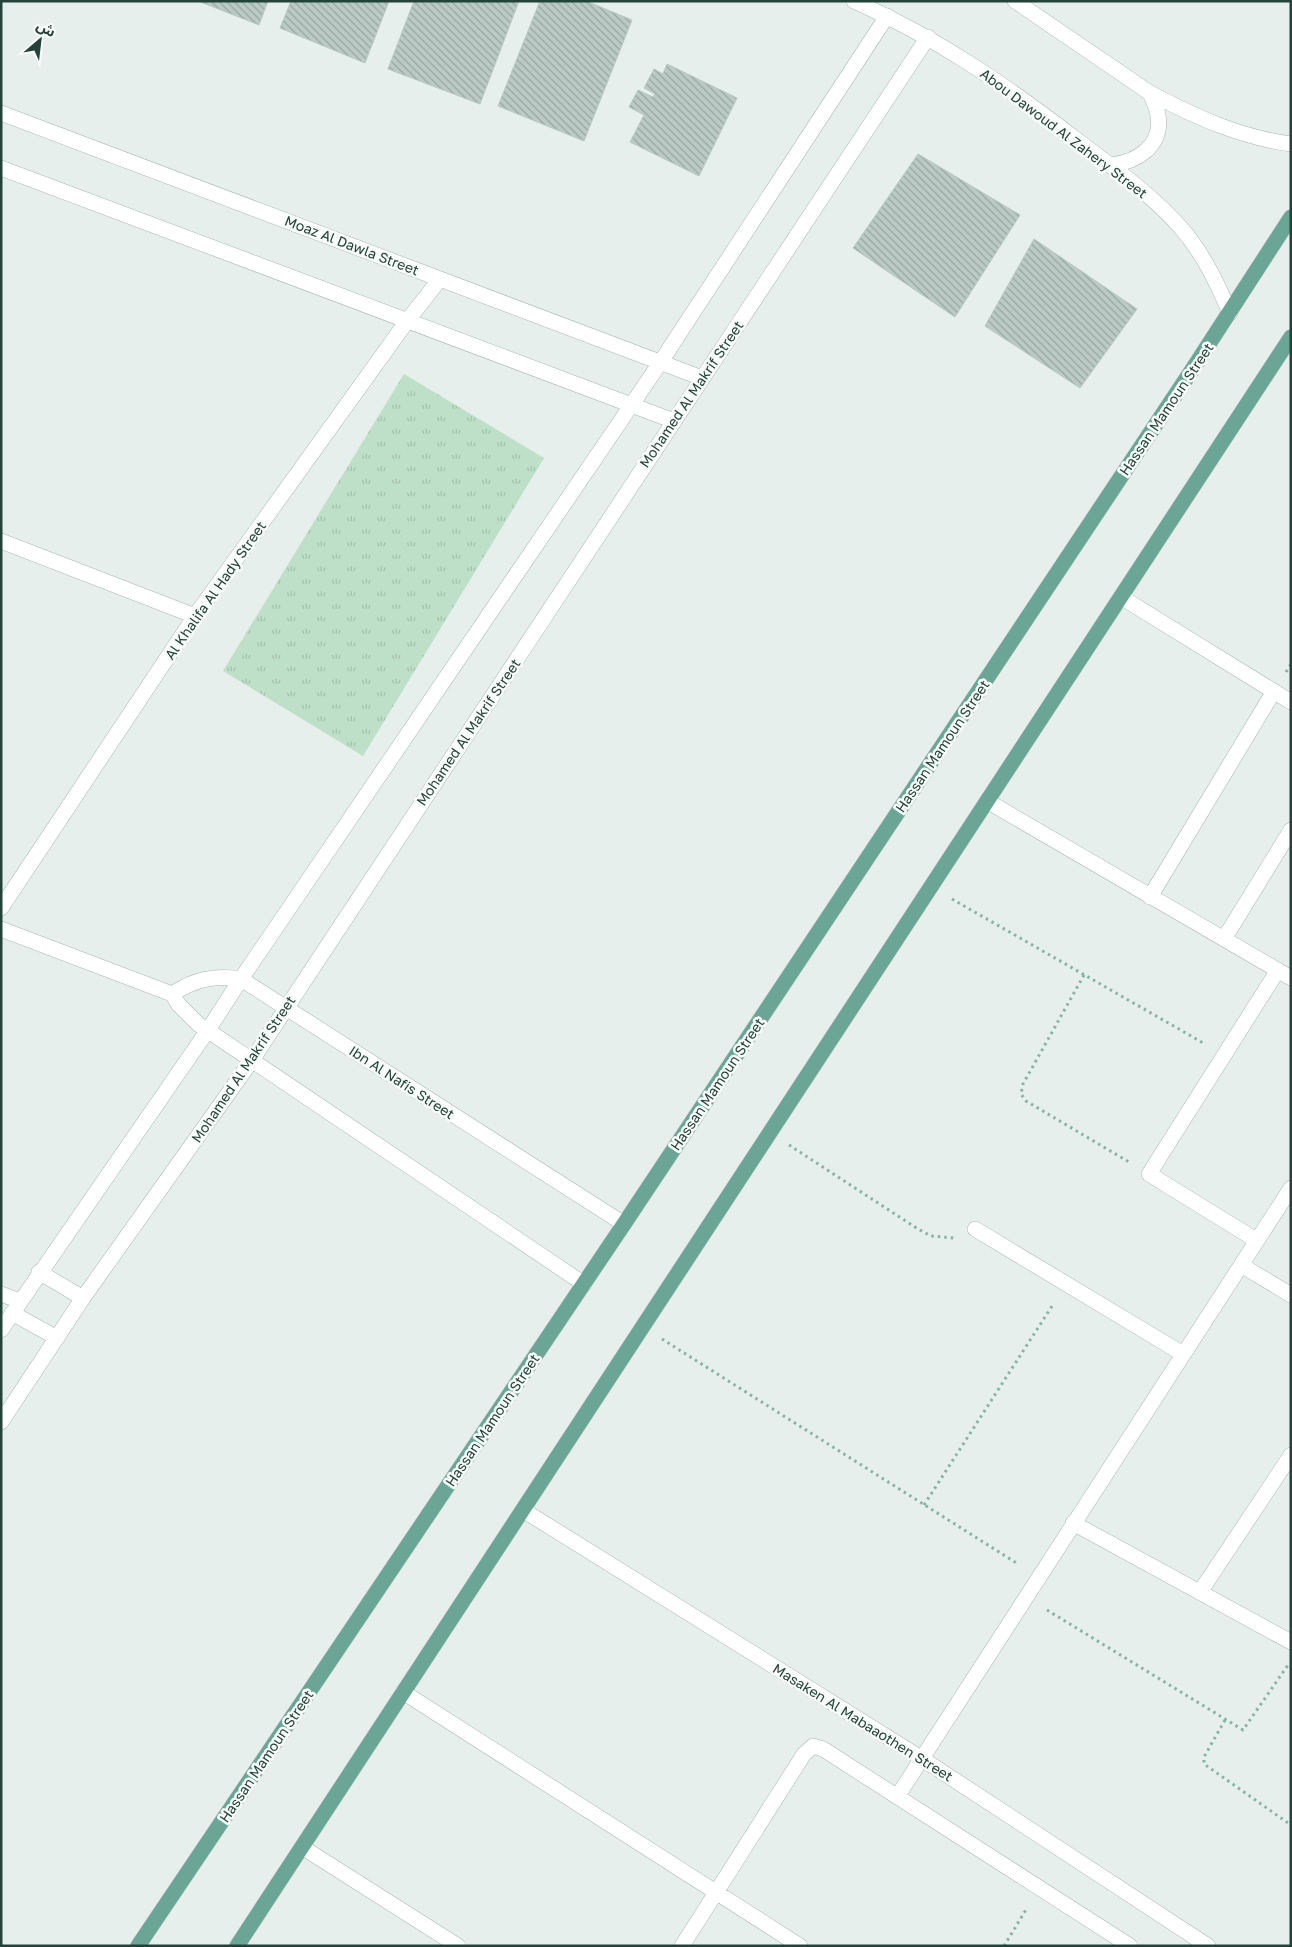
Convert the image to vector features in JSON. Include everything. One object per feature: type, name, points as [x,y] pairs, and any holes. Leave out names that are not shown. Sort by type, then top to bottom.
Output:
[{"type":"main road","name":"Hassan Mamoun Street","points":[[138,1946],[584,1284],[1230,313],[1291,217]]},
{"type":"main road","points":[[237,1946],[1291,337]]},
{"type":"street","name":"Abou Dawoud Al Zahery Street","points":[[854,1],[928,37],[975,65],[1111,165],[1158,205],[1181,228],[1201,255],[1217,283],[1230,313]]},
{"type":"street","points":[[1015,1],[1150,93],[1203,120],[1235,132],[1291,144]]},
{"type":"street","points":[[1,1330],[39,1272],[208,1030],[660,363],[886,16]]},
{"type":"street","name":"Mohamed Al Makrif Street","points":[[1,1422],[83,1298],[252,1060],[285,1007],[928,37]]},
{"type":"street","points":[[1111,165],[1126,164],[1141,156],[1152,145],[1158,130],[1158,115],[1150,93]]},
{"type":"street","name":"Moaz Al Dawla Street","points":[[1,113],[702,378]]},
{"type":"street","points":[[1,168],[674,421]]},
{"type":"street","name":"Al Khalifa Al Hady Street","points":[[1,908],[195,616],[407,320],[440,279]]},
{"type":"street","points":[[1,542],[195,616]]},
{"type":"street","points":[[1121,597],[1291,702]]},
{"type":"street","points":[[1150,896],[1274,691]]},
{"type":"street","points":[[987,802],[1285,974],[1225,1055],[1149,1174],[1256,1240]]},
{"type":"street","points":[[1224,939],[1291,830]]},
{"type":"street","points":[[1,929],[172,994],[188,1015],[208,1030],[584,1284]]},
{"type":"street","name":"Ibn Al Nafis Street","points":[[172,994],[187,984],[205,978],[223,976],[241,979],[624,1224]]},
{"type":"street","points":[[897,1796],[1291,1188]]},
{"type":"street","points":[[974,1229],[1183,1354]]},
{"type":"street","points":[[1241,1265],[1291,1295]]},
{"type":"street","points":[[39,1272],[83,1298]]},
{"type":"street","points":[[1,1294],[57,1338]]},
{"type":"street","points":[[1200,1592],[1291,1455]]},
{"type":"street","name":"Masaken Al Mabaaothen Street","points":[[523,1510],[921,1758],[1204,1943]]},
{"type":"street","points":[[1073,1523],[1291,1642]]},
{"type":"street","points":[[403,1692],[800,1946]]},
{"type":"street","points":[[682,1946],[808,1748],[813,1746],[823,1749],[1130,1946]]},
{"type":"street","points":[[302,1847],[458,1946]]},
{"type":"path","points":[[931,886],[1225,1055]]},
{"type":"path","points":[[1084,975],[1023,1084],[1020,1094],[1026,1101],[1149,1174]]},
{"type":"path","points":[[770,1132],[864,1196],[932,1236],[954,1238],[974,1229]]},
{"type":"path","points":[[924,1506],[1067,1284]]},
{"type":"path","points":[[642,1327],[1038,1576]]},
{"type":"path","points":[[1025,1596],[1239,1728],[1245,1729],[1291,1661]]},
{"type":"path","points":[[1225,1720],[1204,1757],[1204,1764],[1291,1825]]},
{"type":"path","points":[[1004,1946],[1038,1888]]},
{"type":"green space","points":[[404,374],[544,458],[363,756],[223,671]]},
{"type":"building","points":[[198,1],[268,1],[259,25]]},
{"type":"building","points":[[291,1],[389,1],[365,63],[280,28]]},
{"type":"building","points":[[414,1],[519,1],[480,104],[388,69]]},
{"type":"building","points":[[540,1],[586,1],[632,20],[584,141],[498,106]]},
{"type":"building","points":[[667,64],[737,98],[699,176],[630,142],[644,115],[629,107],[638,90],[653,97],[655,94],[644,88],[654,69],[663,74]]},
{"type":"building","points":[[918,154],[1020,215],[955,317],[853,248]]},
{"type":"building","points":[[1034,239],[1137,309],[1080,388],[985,326]]}]
